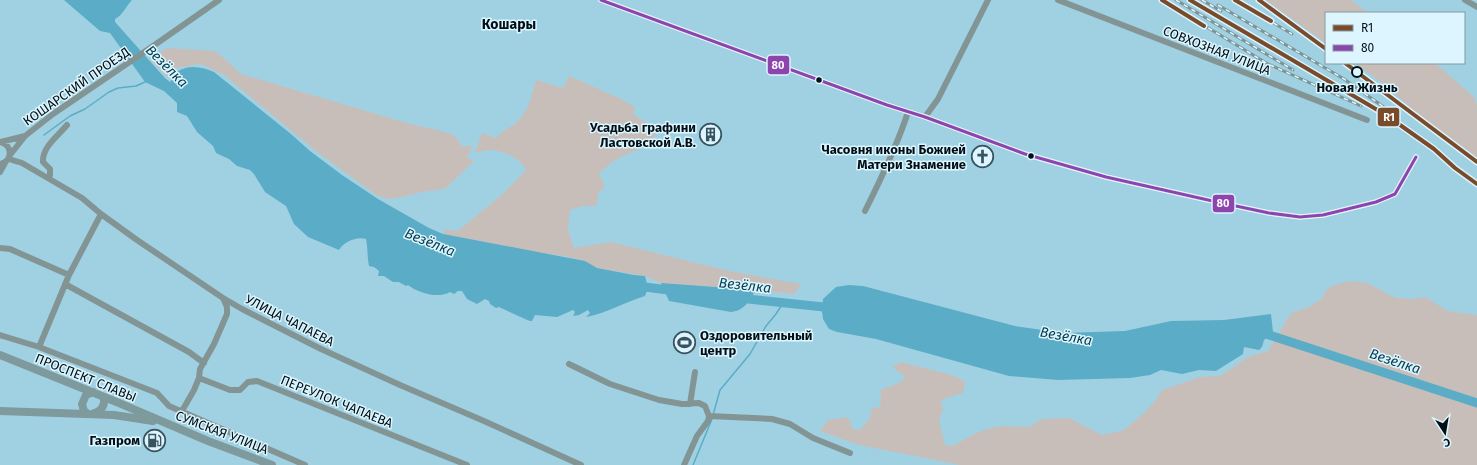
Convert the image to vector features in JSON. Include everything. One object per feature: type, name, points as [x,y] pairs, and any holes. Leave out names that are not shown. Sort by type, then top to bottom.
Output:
[{"type":"main road","name":"ПРОСПЕКТ СЛАВЫ","points":[[0,355],[163,422]]},
{"type":"main road","points":[[89,414],[84,411],[82,404],[86,395],[93,392]]},
{"type":"main road","points":[[89,414],[102,409],[104,405],[104,397]]},
{"type":"main road","points":[[0,411],[126,416],[163,422]]},
{"type":"main road","name":"СУМСКАЯ УЛИЦА","points":[[163,422],[270,464]]},
{"type":"street","name":"КОШАРСКИЙ ПРОЕЗД","points":[[0,172],[6,160],[25,136],[53,114],[219,0]]},
{"type":"street","points":[[601,0],[881,103],[925,117],[1025,154],[1106,177],[1254,210],[1300,217],[1323,215],[1376,202],[1395,194],[1416,157]]},
{"type":"street","points":[[925,117],[938,99],[988,0]]},
{"type":"street","name":"СОВХОЗНАЯ УЛИЦА","points":[[1058,0],[1367,120]]},
{"type":"street","points":[[1465,0],[1477,7]]},
{"type":"street","points":[[865,212],[889,162],[908,112]]},
{"type":"street","points":[[48,178],[50,175],[50,170],[43,162],[42,157],[48,145],[68,125]]},
{"type":"street","name":"КОШАРСКИЙ ПРОЕЗД","points":[[0,142],[25,136]]},
{"type":"street","points":[[0,142],[7,145],[10,151],[6,160]]},
{"type":"street","name":"УЛИЦА ЧАПАЕВА","points":[[6,160],[22,163],[82,198],[100,214],[137,240],[223,298],[242,309],[381,376],[581,465]]},
{"type":"street","points":[[39,347],[69,275],[100,214]]},
{"type":"street","points":[[0,248],[10,249],[69,275]]},
{"type":"street","points":[[65,284],[188,352],[204,363]]},
{"type":"street","points":[[182,411],[199,378],[200,369],[214,344],[227,314],[227,307],[223,298]]},
{"type":"street","points":[[227,314],[234,310],[242,309]]},
{"type":"street","points":[[0,335],[39,347],[157,394],[169,406],[305,465]]},
{"type":"street","points":[[569,364],[610,384],[645,396],[682,404],[699,403],[705,406],[709,416],[708,421],[697,436],[684,465]]},
{"type":"street","points":[[690,404],[695,372]]},
{"type":"street","name":"ПЕРЕУЛОК ЧАПАЕВА","points":[[199,378],[230,390],[240,390],[248,382],[257,381],[467,465]]},
{"type":"street","points":[[709,416],[718,415],[772,419],[790,424],[813,438],[850,453]]},
{"type":"street","points":[[270,464],[273,451]]},
{"type":"shaded area","points":[[1265,0],[1351,0],[1367,12],[1325,12],[1325,42]]},
{"type":"shaded area","points":[[166,48],[216,51],[241,74],[410,124],[454,135],[462,146],[473,146],[467,157],[474,161],[445,189],[388,199],[376,195],[317,152],[224,75],[201,64],[176,68],[168,78],[151,60]]},
{"type":"shaded area","points":[[1355,64],[1436,64],[1474,97],[1477,104],[1477,157],[1419,115],[1381,82]]},
{"type":"shaded area","points":[[569,76],[621,99],[635,107],[633,114],[659,131],[645,146],[615,160],[599,173],[605,187],[599,192],[596,206],[582,206],[570,210],[568,229],[574,248],[611,242],[729,271],[801,284],[794,294],[661,283],[645,276],[597,268],[585,261],[564,256],[535,252],[443,234],[446,229],[458,231],[505,192],[526,170],[520,162],[512,156],[501,152],[491,150],[475,153],[482,133],[496,138],[518,121],[525,112],[536,80],[563,88]]},
{"type":"shaded area","points":[[1354,281],[1367,283],[1396,298],[1414,299],[1425,297],[1448,311],[1477,315],[1477,465],[960,465],[859,445],[820,431],[828,420],[848,417],[853,429],[860,430],[870,418],[872,408],[880,407],[880,391],[896,384],[905,377],[892,367],[901,362],[955,376],[965,382],[963,393],[946,398],[940,402],[943,409],[939,421],[945,445],[953,446],[984,430],[1000,426],[1029,427],[1042,419],[1069,418],[1102,435],[1124,430],[1144,413],[1155,401],[1162,390],[1200,377],[1220,376],[1248,357],[1268,351],[1291,313],[1309,307],[1321,299],[1328,288],[1340,283]]},
{"type":"water","points":[[64,0],[132,0],[115,19],[115,22],[170,82],[178,71],[187,68],[201,68],[214,72],[310,151],[342,175],[378,199],[429,228],[443,234],[585,261],[597,268],[645,276],[648,288],[645,296],[601,313],[586,317],[590,313],[588,310],[579,315],[573,316],[575,312],[573,310],[557,317],[535,315],[532,321],[530,321],[499,307],[496,308],[485,299],[477,304],[467,299],[462,291],[458,291],[454,294],[450,292],[440,295],[428,294],[408,285],[406,286],[399,282],[393,282],[384,276],[378,276],[379,271],[374,267],[369,266],[366,239],[359,238],[351,240],[344,244],[339,250],[308,237],[294,224],[286,206],[265,192],[250,170],[237,166],[229,159],[216,153],[213,146],[197,132],[187,116],[177,112],[177,103],[164,91],[145,82],[110,33],[100,31]]},
{"type":"water","points":[[661,283],[756,290],[743,307],[731,312],[669,301]]},
{"type":"water","points":[[849,285],[863,286],[1015,326],[1064,333],[1125,331],[1171,321],[1224,320],[1271,314],[1273,332],[1264,340],[1262,347],[1259,350],[1244,347],[1243,354],[1216,371],[1199,370],[1182,374],[1161,370],[1150,375],[1130,378],[1058,380],[1009,376],[876,339],[837,332],[829,329],[823,319],[823,299],[836,287]]},
{"type":"waterway","points":[[44,135],[70,116],[85,109],[109,92],[118,88],[136,86],[145,82]]},
{"type":"waterway","name":"Везёлка","points":[[637,286],[676,291]]},
{"type":"waterway","name":"Везёлка","points":[[739,298],[833,308]]},
{"type":"waterway","points":[[713,415],[720,390],[750,354],[766,326],[783,303]]},
{"type":"waterway","name":"Везёлка","points":[[1258,332],[1477,403]]},
{"type":"waterway","points":[[693,465],[712,419]]},
{"type":"railway","points":[[1162,0],[1268,64],[1361,106]]},
{"type":"railway","points":[[1176,0],[1293,70]]},
{"type":"railway","points":[[1190,0],[1386,115],[1434,149],[1455,168],[1477,184]]},
{"type":"railway","points":[[1202,0],[1221,11]]},
{"type":"railway","points":[[1235,0],[1292,34]]},
{"type":"railway","points":[[1218,5],[1344,79],[1388,110]]},
{"type":"transit line","name":"80","points":[[601,0],[1025,154],[1106,177],[1269,213],[1300,217],[1323,215],[1376,202],[1395,194],[1416,157]]},
{"type":"transit line","name":"R1","points":[[1162,0],[1204,26]]},
{"type":"transit line","name":"R1","points":[[1190,0],[1386,115],[1434,149],[1455,168],[1477,184]]},
{"type":"transit line","name":"R1","points":[[1235,0],[1271,21]]},
{"type":"transit line","name":"R1","points":[[1259,0],[1325,48]]},
{"type":"transit line","name":"R1","points":[[1346,64],[1477,162]]},
{"type":"place","name":"Новая Жизнь","points":[[1357,72]]},
{"type":"place","name":"Усадьба графини Ластовской А.В.","points":[[711,134]]},
{"type":"place","name":"Часовня иконы Божией Матери Знамение","points":[[982,156]]},
{"type":"place","name":"Оздоровительный центр","points":[[684,342]]},
{"type":"place","name":"Газпром","points":[[155,440]]},
{"type":"district","name":"Кошары","points":[[509,24]]}]
